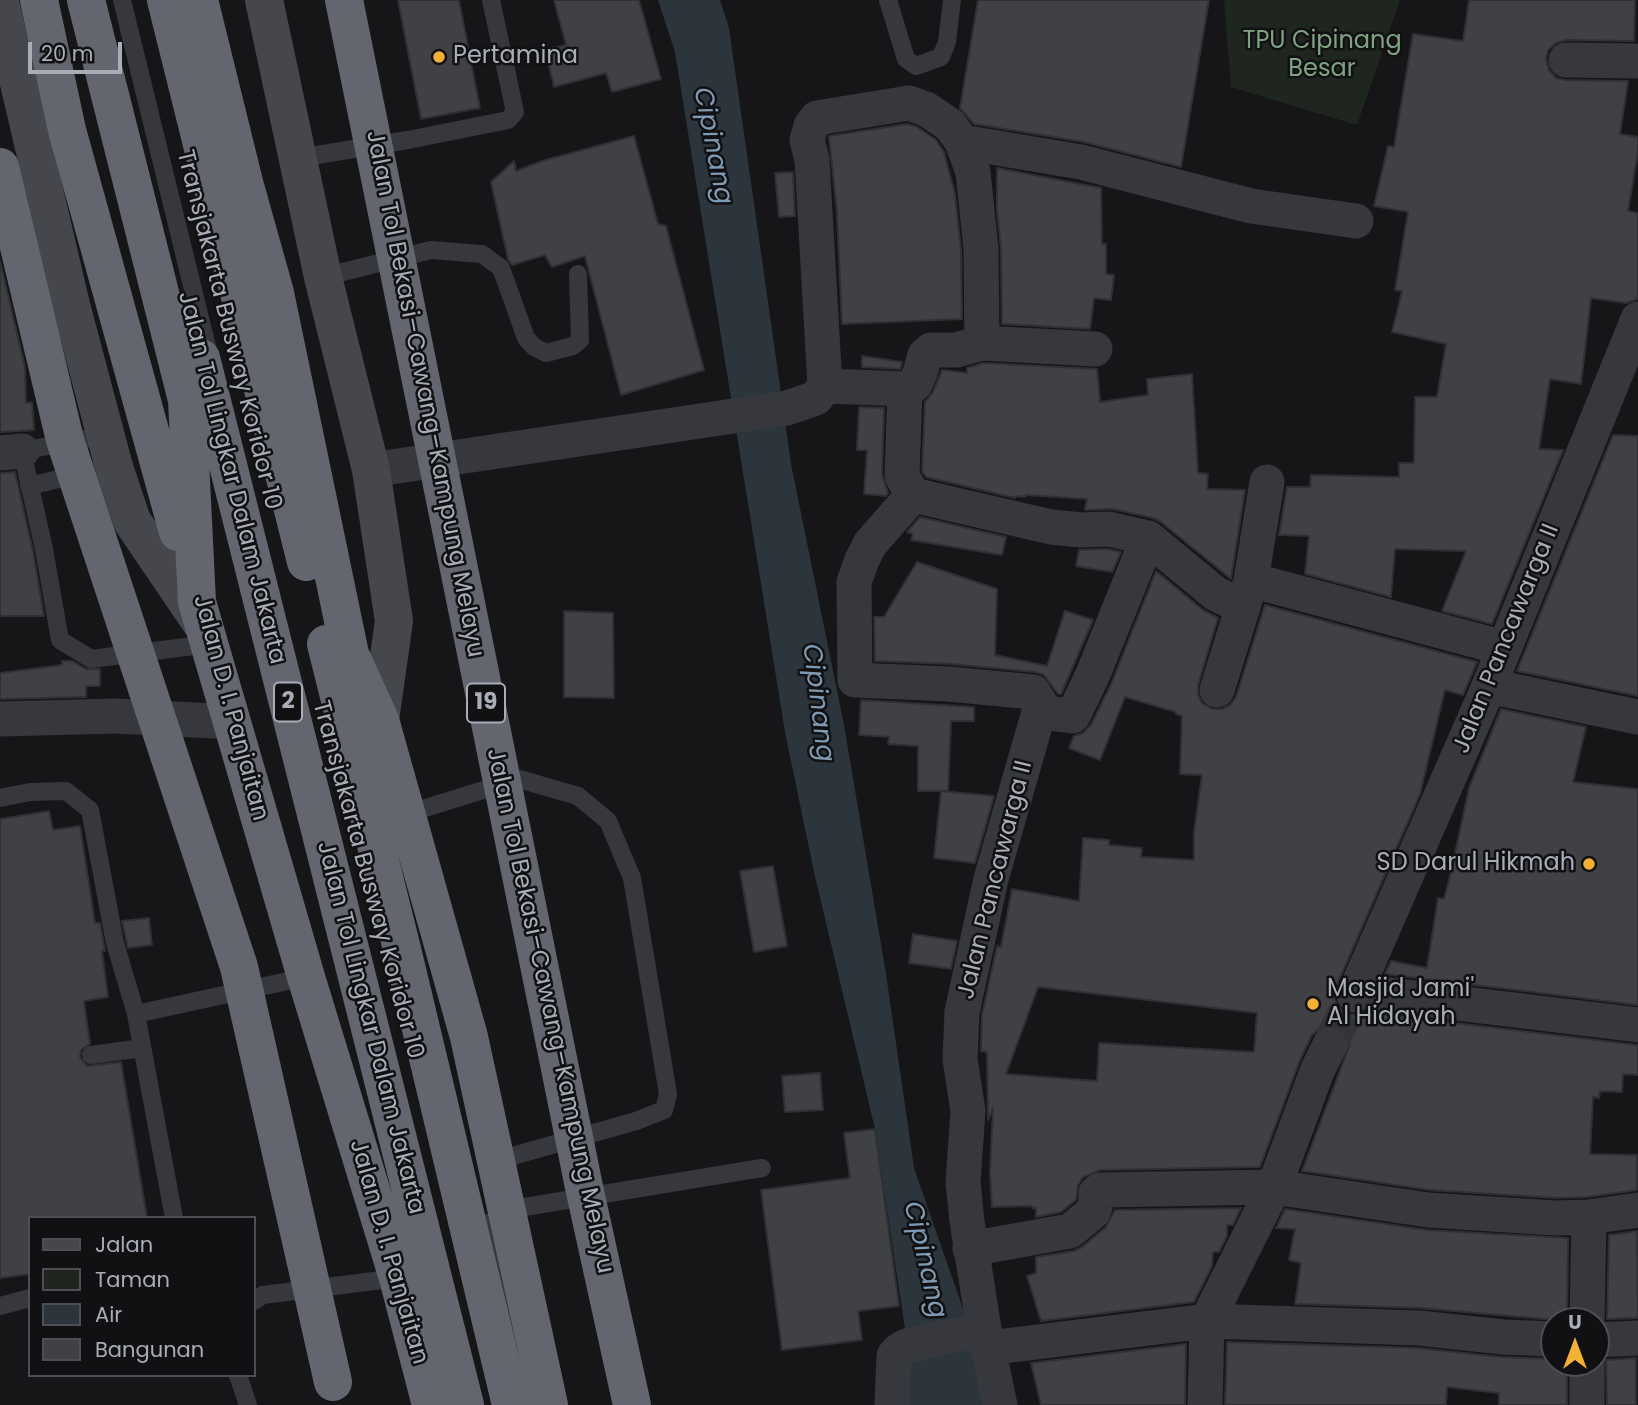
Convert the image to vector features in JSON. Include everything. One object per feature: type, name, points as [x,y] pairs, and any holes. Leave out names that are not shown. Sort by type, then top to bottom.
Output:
[{"type":"highway","points":[[39,0],[67,130],[204,624]]},
{"type":"highway","name":"Jalan D. I. Panjaitan","points":[[86,0],[187,400],[204,624],[306,977],[398,1278],[431,1405]]},
{"type":"highway","name":"Jalan Tol Lingkar Dalam Jakarta","points":[[106,0],[216,413],[464,1405]]},
{"type":"highway","name":"Jalan Tol Lingkar Dalam Jakarta","points":[[166,0],[402,949],[511,1405]]},
{"type":"highway","points":[[199,0],[245,186],[275,293],[350,654],[380,720]]},
{"type":"highway","points":[[218,0],[367,618],[380,720],[469,1037],[481,1154],[549,1405]]},
{"type":"highway","name":"Jalan Tol Bekasi–Cawang–Kampung Melayu","points":[[344,0],[584,1187],[632,1405]]},
{"type":"highway","points":[[0,167],[65,440],[239,967],[338,1405]]},
{"type":"street","points":[[264,0],[323,277],[371,470],[394,621],[380,720]]},
{"type":"street","points":[[0,2],[5,49],[109,451],[132,521],[204,624]]},
{"type":"street","points":[[1566,60],[1638,61]]},
{"type":"street","points":[[371,470],[788,408],[816,398],[825,386],[812,160],[807,140],[811,126],[817,118],[909,103],[926,109],[950,125],[962,142],[973,172],[981,249],[982,343]]},
{"type":"street","points":[[962,142],[1081,162],[1251,206],[1356,221]]},
{"type":"street","name":"Jalan Pancawarga II","points":[[1638,319],[1489,686],[1356,993],[1638,1026]]},
{"type":"street","points":[[825,386],[905,388],[915,384],[925,355],[931,350],[956,350],[982,343],[1095,349]]},
{"type":"street","points":[[905,388],[902,476],[912,495],[1051,527],[1109,529],[1148,538],[1216,594],[1247,594],[1504,648]]},
{"type":"street","points":[[1217,690],[1247,594],[1266,482]]},
{"type":"street","points":[[912,495],[870,544],[854,582],[855,680],[949,684],[1033,692],[1041,705],[1040,712],[1073,716],[1093,674],[1148,538]]},
{"type":"street","points":[[1489,686],[1638,717]]},
{"type":"street","name":"Jalan Pancawarga II","points":[[1000,1405],[980,1336],[963,1182],[968,1111],[960,1059],[962,1012],[991,879],[1040,712]]},
{"type":"street","points":[[0,719],[117,716],[232,722]]},
{"type":"street","points":[[1205,1405],[1207,1321],[1274,1187],[1318,1069],[1330,1045]]},
{"type":"street","points":[[970,1249],[1070,1231],[1093,1212],[1096,1193],[1100,1190],[1274,1187],[1428,1210],[1556,1218],[1588,1217],[1638,1210]]},
{"type":"street","points":[[1587,1307],[1588,1217]]},
{"type":"street","points":[[892,1405],[894,1356],[906,1346],[980,1336],[1207,1321],[1419,1328],[1540,1338]]},
{"type":"street","points":[[1610,1339],[1638,1338]]},
{"type":"street","points":[[1587,1377],[1587,1405]]},
{"type":"lane","name":"Transjakarta Busway Koridor 10","points":[[122,0],[298,717],[445,1271],[473,1405]]},
{"type":"lane","name":"Transjakarta Busway Koridor 10","points":[[182,0],[352,701],[481,1154]]},
{"type":"lane","points":[[299,158],[508,120],[515,112],[491,0]]},
{"type":"lane","points":[[888,0],[906,59],[916,66],[941,57],[947,41],[952,0]]},
{"type":"lane","points":[[323,277],[431,250],[482,254],[501,268],[526,338],[534,347],[546,353],[573,346],[580,340],[578,274]]},
{"type":"lane","points":[[109,451],[11,452],[29,486],[61,640],[91,659],[204,624]]},
{"type":"lane","points":[[29,486],[109,451]]},
{"type":"lane","points":[[406,814],[519,779],[578,796],[608,821],[632,878],[668,1094],[664,1110],[636,1121],[481,1154]]},
{"type":"lane","points":[[0,798],[30,792],[66,791],[90,810],[115,943],[136,1014],[174,1216]]},
{"type":"lane","points":[[136,1014],[306,977]]},
{"type":"lane","points":[[91,1055],[142,1048]]},
{"type":"lane","points":[[518,1354],[494,1205],[762,1168]]},
{"type":"lane","points":[[256,1300],[263,1295],[398,1278]]},
{"type":"lane","points":[[0,1306],[28,1299]]},
{"type":"lane","points":[[239,1377],[248,1405]]},
{"type":"green space","name":"TPU Cipinang Besar","points":[[1224,0],[1400,0],[1357,125],[1231,87]]},
{"type":"water","name":"Cipinang","points":[[658,0],[720,0],[729,28],[791,464],[844,725],[886,974],[914,1168],[970,1329],[907,1342],[875,1129],[814,872],[785,732],[675,52]]},
{"type":"water","points":[[979,1332],[992,1405],[897,1405],[899,1354]]},
{"type":"building","points":[[398,0],[459,0],[480,108],[421,119]]},
{"type":"building","points":[[554,0],[639,0],[661,79],[612,92],[606,73],[554,87],[545,50],[566,45]]},
{"type":"building","points":[[978,0],[1209,0],[1181,167],[1084,142],[974,124],[960,108]]},
{"type":"building","points":[[1469,0],[1635,0],[1634,41],[1566,40],[1556,43],[1548,50],[1546,59],[1549,70],[1556,78],[1628,81],[1620,134],[1638,137],[1628,211],[1638,213],[1638,299],[1626,303],[1591,298],[1581,384],[1550,379],[1539,449],[1563,450],[1492,624],[1442,611],[1466,551],[1395,549],[1391,597],[1305,574],[1309,536],[1279,535],[1287,487],[1310,487],[1311,475],[1399,477],[1399,463],[1414,463],[1415,397],[1437,397],[1446,344],[1392,332],[1402,291],[1395,290],[1408,212],[1374,206],[1388,146],[1394,147],[1413,34],[1463,41]]},
{"type":"building","points":[[907,124],[917,127],[936,140],[944,152],[955,194],[961,250],[962,319],[842,324],[837,213],[829,136]]},
{"type":"building","points":[[634,136],[658,224],[666,226],[704,370],[621,395],[585,256],[552,267],[545,255],[512,265],[508,259],[491,182],[514,161],[516,171],[542,161]]},
{"type":"building","points":[[997,168],[1101,188],[1102,244],[1106,244],[1106,274],[1114,275],[1111,300],[1094,298],[1090,329],[1002,324]]},
{"type":"building","points":[[793,172],[795,216],[779,217],[775,173]]},
{"type":"building","points":[[0,261],[25,367],[26,403],[32,402],[34,430],[0,432]]},
{"type":"building","points":[[862,356],[902,362],[900,369],[862,367]]},
{"type":"building","points":[[984,363],[1097,369],[1100,402],[1148,395],[1147,379],[1192,374],[1198,473],[1208,474],[1207,489],[1245,490],[1231,579],[1153,518],[1113,509],[1085,510],[1087,499],[1026,495],[1015,498],[926,477],[922,471],[925,402],[933,392],[942,370],[967,373],[967,368]]},
{"type":"building","points":[[859,407],[884,408],[882,475],[888,493],[886,496],[864,494],[867,450],[857,450]]},
{"type":"building","points":[[1613,435],[1638,436],[1638,696],[1517,671]]},
{"type":"building","points":[[15,472],[44,616],[0,616],[0,473]]},
{"type":"building","points":[[920,517],[1006,537],[1002,555],[911,540],[913,534],[907,532]]},
{"type":"building","points":[[1107,549],[1121,552],[1112,572],[1076,566],[1079,550]]},
{"type":"building","points":[[917,562],[997,589],[995,655],[1047,666],[1065,611],[1093,620],[1061,694],[1058,694],[1044,675],[1035,672],[951,664],[875,661],[874,617],[884,617]]},
{"type":"building","points":[[1156,571],[1203,610],[1218,618],[1198,685],[1198,695],[1202,703],[1212,709],[1222,709],[1230,705],[1236,697],[1265,605],[1477,662],[1463,695],[1445,690],[1420,794],[1336,987],[1334,998],[1338,1007],[1347,1014],[1364,1012],[1638,1045],[1638,1075],[1623,1074],[1622,1092],[1600,1091],[1599,1098],[1593,1097],[1590,1154],[1637,1155],[1637,1190],[1556,1198],[1430,1190],[1302,1171],[1350,1044],[1346,1033],[1329,1025],[1312,1035],[1260,1167],[1100,1170],[1083,1177],[1078,1185],[1076,1200],[1061,1212],[1036,1217],[1036,1208],[1032,1206],[992,1207],[990,1173],[993,1108],[988,1120],[987,1052],[981,1051],[982,1015],[997,946],[1001,947],[1012,889],[1079,901],[1083,838],[1109,840],[1109,845],[1142,848],[1141,857],[1194,860],[1194,832],[1202,775],[1180,774],[1182,716],[1125,697],[1100,760],[1069,748],[1074,736],[1083,733],[1091,725],[1112,682]],"holes":[[[1038,987],[1257,1013],[1254,1052],[1099,1043],[1097,1081],[1006,1074]]]},
{"type":"building","points":[[564,611],[613,613],[614,698],[564,697]]},
{"type":"building","points":[[62,661],[72,661],[86,669],[100,669],[100,686],[86,686],[86,697],[0,699],[0,673],[62,665]]},
{"type":"building","points":[[861,700],[974,707],[974,721],[951,721],[948,791],[918,791],[918,746],[888,744],[889,737],[859,735]]},
{"type":"building","points":[[1501,709],[1586,727],[1573,782],[1638,789],[1638,1005],[1385,974],[1391,961],[1427,968],[1438,898],[1444,899],[1469,788]]},
{"type":"building","points":[[941,791],[994,796],[975,863],[934,858]]},
{"type":"building","points":[[49,811],[53,830],[80,826],[95,923],[100,923],[105,951],[102,951],[108,997],[84,1001],[90,1044],[81,1050],[80,1057],[87,1066],[121,1062],[147,1216],[28,1216],[28,1274],[0,1278],[0,819]]},
{"type":"building","points":[[773,866],[787,946],[754,952],[740,871]]},
{"type":"building","points":[[149,918],[152,945],[128,948],[122,921]]},
{"type":"building","points":[[913,934],[957,941],[951,969],[909,963]]},
{"type":"building","points":[[820,1073],[823,1110],[785,1112],[782,1076]]},
{"type":"building","points":[[875,1129],[899,1306],[858,1311],[862,1340],[782,1350],[761,1190],[850,1178],[844,1133]]},
{"type":"building","points":[[1241,1208],[1233,1225],[1227,1225],[1227,1236],[1219,1252],[1213,1252],[1212,1266],[1194,1302],[1041,1321],[1027,1276],[1036,1273],[1036,1257],[1074,1251],[1082,1247],[1106,1227],[1115,1210]]},
{"type":"building","points":[[1285,1209],[1427,1230],[1568,1238],[1567,1307],[1540,1307],[1540,1319],[1420,1308],[1295,1304],[1301,1263],[1289,1260],[1295,1229],[1276,1228]]},
{"type":"building","points":[[1637,1231],[1638,1318],[1610,1319],[1610,1307],[1607,1307],[1609,1235]]},
{"type":"building","points":[[1227,1342],[1418,1348],[1540,1358],[1540,1377],[1567,1377],[1567,1405],[1499,1405],[1499,1393],[1447,1387],[1446,1405],[1225,1405]]},
{"type":"building","points":[[1186,1344],[1185,1405],[1041,1405],[1031,1363]]},
{"type":"building","points":[[1636,1358],[1636,1405],[1607,1405],[1606,1377],[1610,1377],[1610,1360]]},
{"type":"tunnel","points":[[1330,1045],[1354,995]]},
{"type":"place","name":"Pertamina","points":[[439,57]]},
{"type":"place","name":"SD Darul Hikmah","points":[[1589,864]]},
{"type":"place","name":"Masjid Jami' Al Hidayah","points":[[1313,1004]]}]
